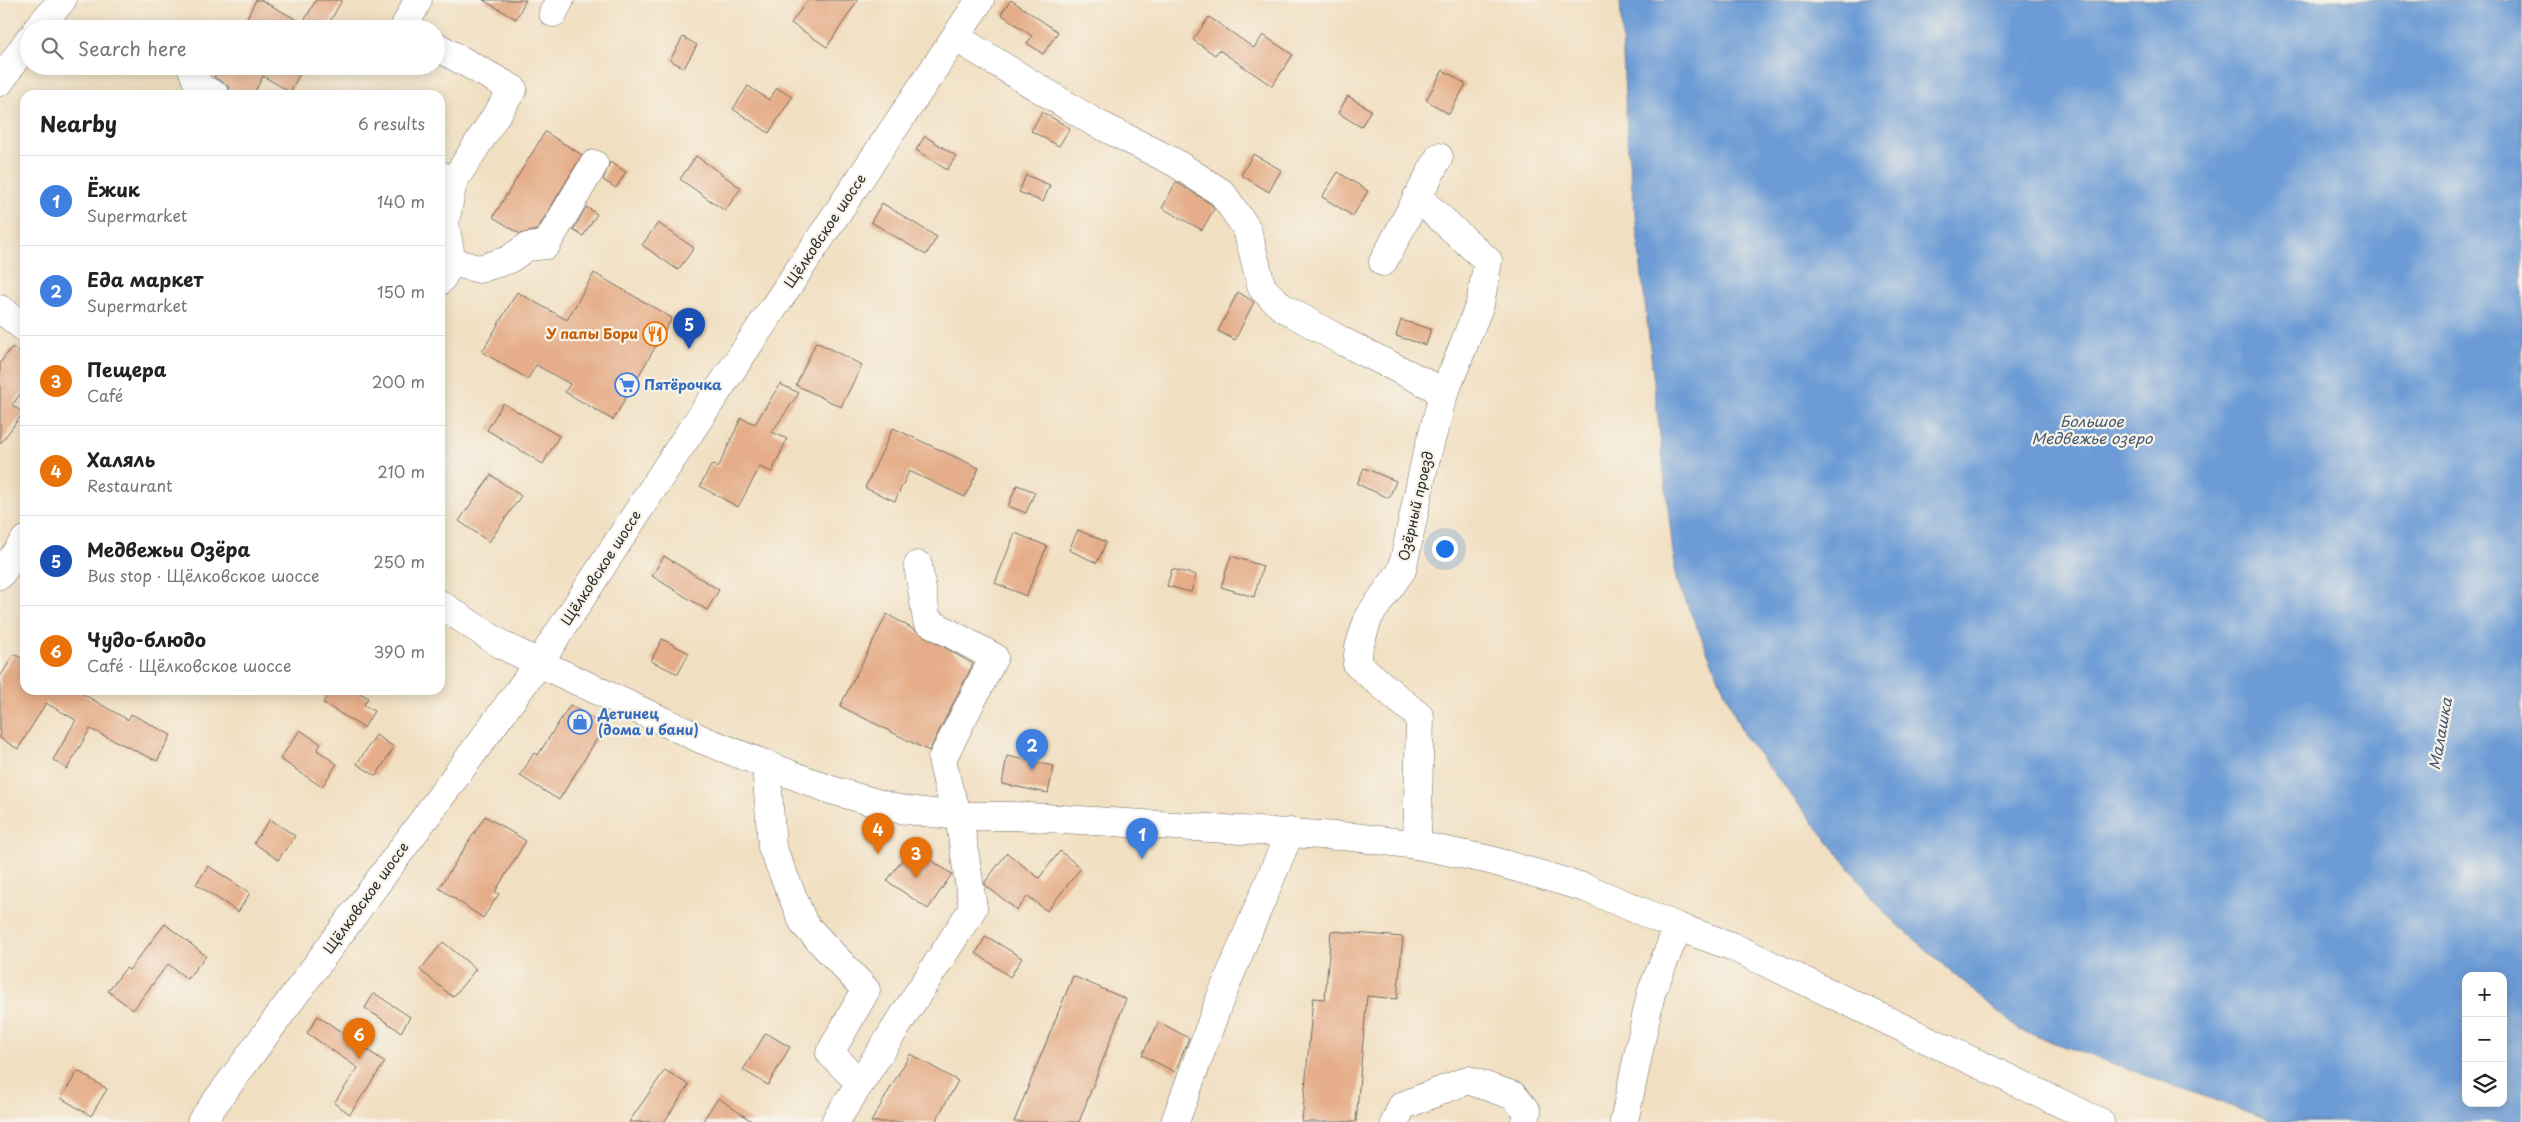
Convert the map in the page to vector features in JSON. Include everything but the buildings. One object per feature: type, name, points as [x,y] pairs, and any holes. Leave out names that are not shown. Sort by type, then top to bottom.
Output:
[{"type":"main road","points":[[45,20],[62,0]]},
{"type":"main road","points":[[408,20],[418,0]]},
{"type":"main road","name":"Щёлковское шоссе","points":[[201,1122],[539,663],[668,465],[980,0]]},
{"type":"main road","points":[[955,37],[1094,122],[1174,162],[1222,193],[1247,230],[1262,288],[1282,307],[1340,340],[1436,388],[1442,399]]},
{"type":"main road","points":[[445,51],[513,89],[447,178],[445,223],[446,271],[480,269],[508,260],[527,247],[546,245],[594,164]]},
{"type":"main road","points":[[0,82],[20,52]]},
{"type":"main road","points":[[195,75],[200,87],[206,90]]},
{"type":"main road","points":[[1383,262],[1439,157]]},
{"type":"main road","name":"Озёрный проезд","points":[[1417,198],[1488,261],[1480,304],[1442,399],[1424,466],[1402,570],[1369,616],[1359,647],[1357,664],[1420,717],[1417,844]]},
{"type":"main road","points":[[0,309],[20,324]]},
{"type":"main road","points":[[0,575],[20,547]]},
{"type":"main road","points":[[835,1122],[973,908],[959,816],[949,790],[942,759],[994,657],[927,621],[918,565]]},
{"type":"main road","points":[[445,607],[502,645],[704,740],[831,790],[898,809],[959,816],[988,814],[1290,832],[1417,844],[1490,860],[1586,888],[1678,927],[1731,946],[2100,1122]]},
{"type":"main road","points":[[766,764],[772,847],[804,924],[866,990],[830,1053],[860,1083]]},
{"type":"main road","points":[[1175,1122],[1220,998],[1290,832]]},
{"type":"main road","points":[[1624,1122],[1651,993],[1678,927]]},
{"type":"main road","points":[[1395,1122],[1402,1106],[1468,1080],[1514,1096],[1527,1112],[1526,1122]]},
{"type":"water","name":"Большое Медвежье озеро","points":[[1620,0],[2522,0],[2522,1122],[2276,1122],[2019,1030],[1887,915],[1744,736],[1676,579],[1628,151]]},
{"type":"place","name":"У папы Бори","points":[[655,334]]},
{"type":"place","name":"Медвежьи Озёра","points":[[689,349]]},
{"type":"place","name":"Пятёрочка","points":[[627,385]]},
{"type":"place","name":"Детинец (дома и бани)","points":[[580,722]]},
{"type":"place","name":"Еда маркет","points":[[1032,770]]},
{"type":"place","name":"Халяль","points":[[878,854]]},
{"type":"place","name":"Ёжик","points":[[1142,859]]},
{"type":"place","name":"Пещера","points":[[916,878]]},
{"type":"place","name":"Чудо-блюдо","points":[[359,1059]]},
{"type":"water label","name":"Малашка","points":[[2441,734]]}]
